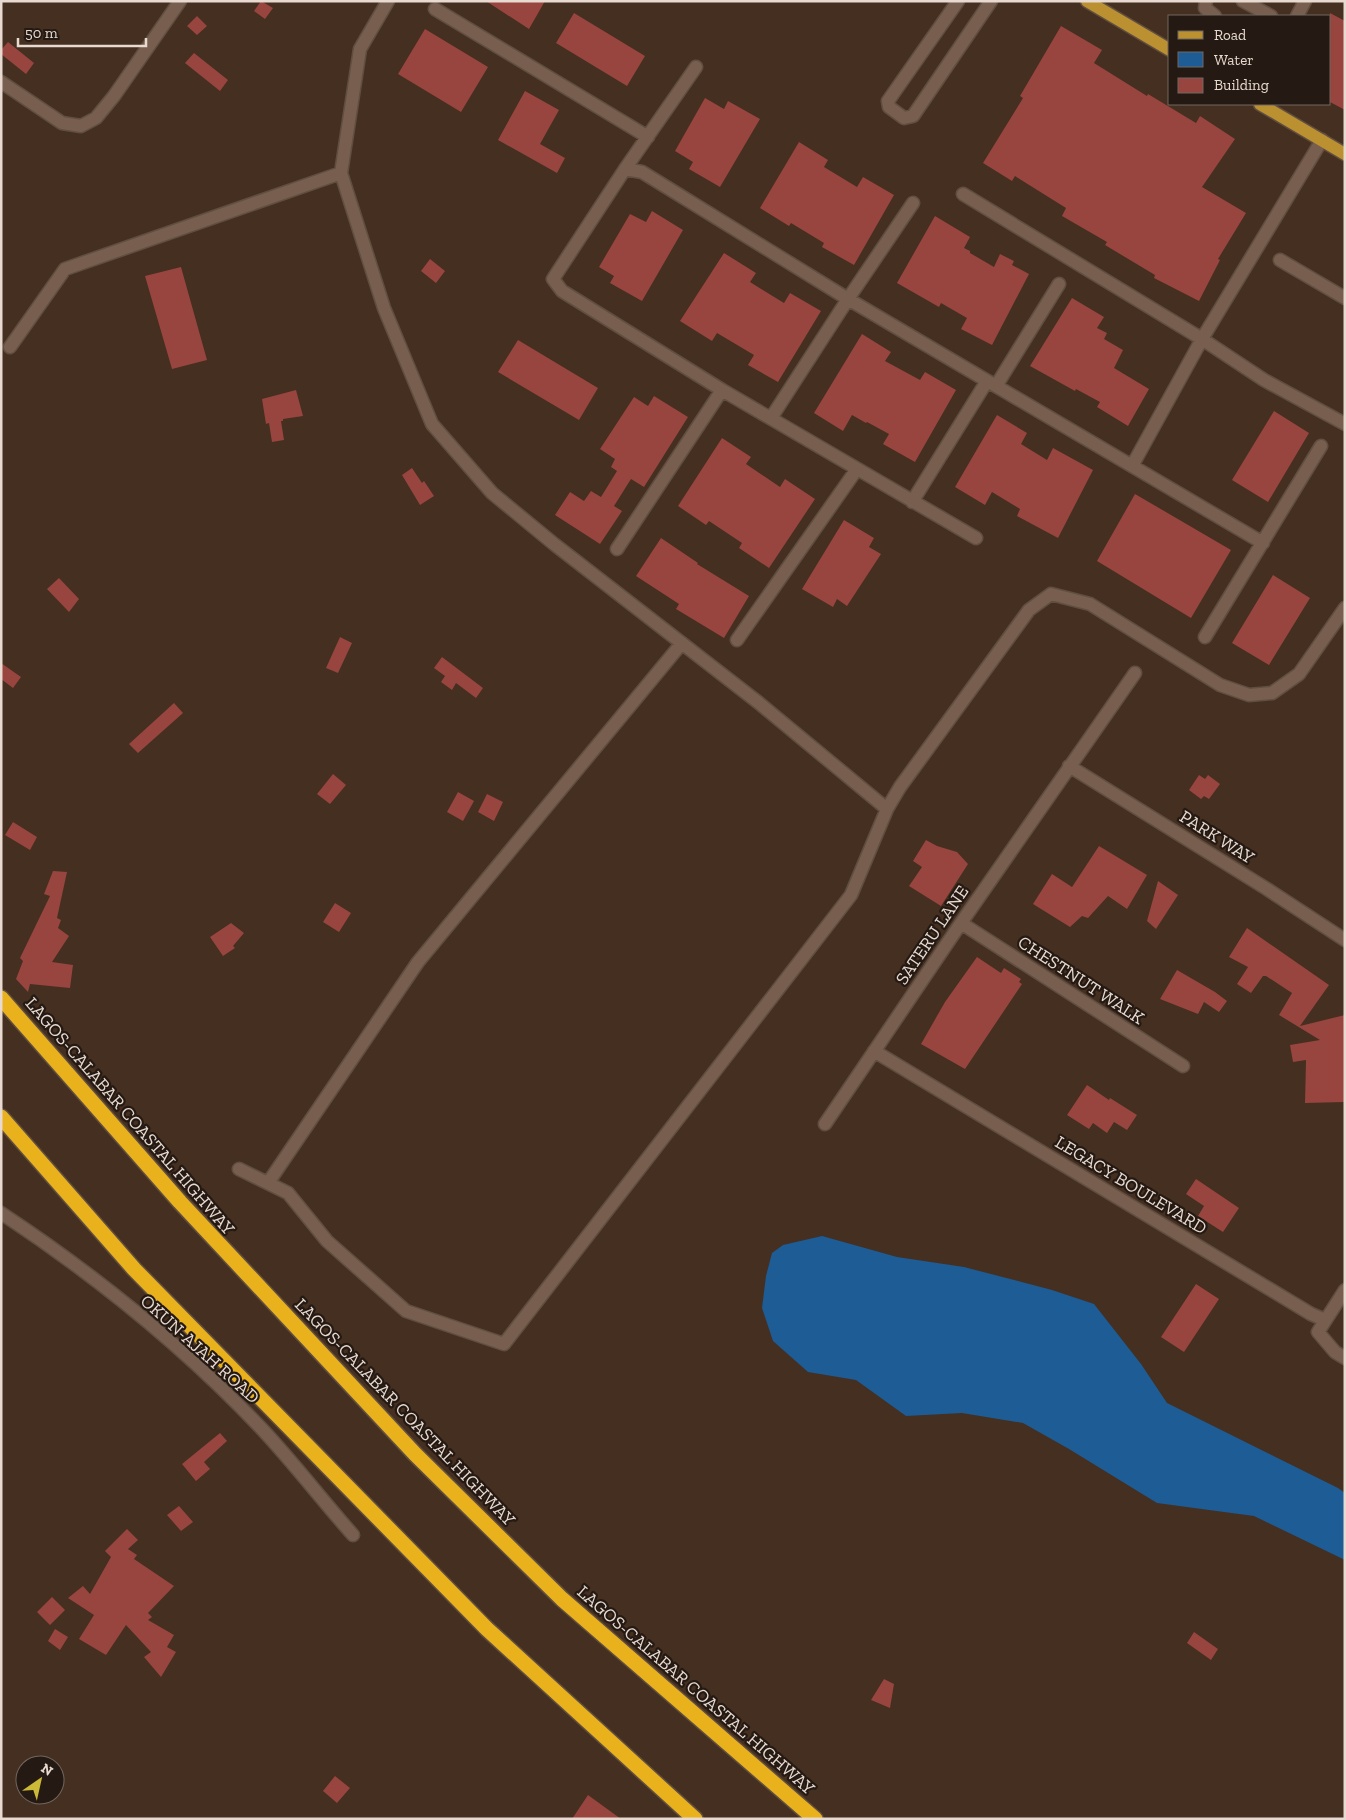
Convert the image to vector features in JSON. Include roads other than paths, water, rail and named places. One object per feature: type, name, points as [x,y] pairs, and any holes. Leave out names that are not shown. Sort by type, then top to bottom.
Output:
[{"type":"highway","name":"LAGOS-CALABAR COASTAL HIGHWAY","points":[[1,998],[180,1202],[415,1454],[562,1599],[815,1819]]},
{"type":"highway","points":[[1,1116],[134,1269],[480,1622],[695,1819]]},
{"type":"main road","points":[[1087,1],[1168,49]]},
{"type":"main road","points":[[1262,105],[1345,154]]},
{"type":"street","points":[[1,82],[62,123],[81,126],[96,118],[114,96],[180,1]]},
{"type":"street","points":[[388,1],[360,49],[341,172],[384,308],[432,424],[492,493],[554,544],[759,703],[887,809]]},
{"type":"street","points":[[958,1],[888,101],[889,107],[904,118],[912,116],[990,1]]},
{"type":"street","points":[[1206,1],[1205,8],[1214,15]]},
{"type":"street","points":[[1243,1],[1269,15]]},
{"type":"street","points":[[1298,15],[1306,1]]},
{"type":"street","points":[[435,9],[648,137]]},
{"type":"street","points":[[696,67],[553,279],[562,291],[722,390],[976,538]]},
{"type":"street","points":[[1132,466],[1202,339],[1322,140]]},
{"type":"street","points":[[626,169],[642,172],[848,299],[1263,543]]},
{"type":"street","points":[[10,347],[65,269],[341,172]]},
{"type":"street","points":[[963,194],[1202,339],[1264,380],[1345,424]]},
{"type":"street","points":[[771,418],[913,203]]},
{"type":"street","points":[[1280,260],[1345,298]]},
{"type":"street","points":[[912,502],[1059,284]]},
{"type":"street","points":[[617,549],[722,390]]},
{"type":"street","points":[[1205,637],[1321,446]]},
{"type":"street","points":[[737,640],[857,468]]},
{"type":"street","points":[[239,1169],[288,1193],[327,1241],[406,1311],[504,1344],[851,895],[887,809],[900,787],[1030,610],[1051,594],[1090,604],[1220,684],[1249,695],[1272,693],[1299,674],[1345,608]]},
{"type":"street","points":[[268,1184],[418,962],[682,643]]},
{"type":"street","name":"SATERU LANE","points":[[825,1124],[961,923],[1135,673]]},
{"type":"street","name":"PARK WAY","points":[[1069,766],[1267,889],[1345,940]]},
{"type":"street","name":"CHESTNUT WALK","points":[[961,923],[1183,1066]]},
{"type":"street","name":"LEGACY BOULEVARD","points":[[874,1051],[1311,1314],[1326,1320]]},
{"type":"street","name":"OKUN-AJAH ROAD","points":[[1,1213],[44,1242],[139,1314],[210,1378],[262,1429],[353,1535]]},
{"type":"street","points":[[1345,1290],[1318,1332],[1335,1352],[1345,1358]]},
{"type":"water","points":[[822,1236],[897,1257],[964,1267],[1052,1290],[1094,1304],[1141,1364],[1167,1403],[1345,1493],[1345,1560],[1254,1516],[1157,1503],[1023,1423],[962,1413],[906,1416],[856,1380],[808,1372],[773,1341],[762,1308],[766,1276],[772,1253],[783,1245]]}]
